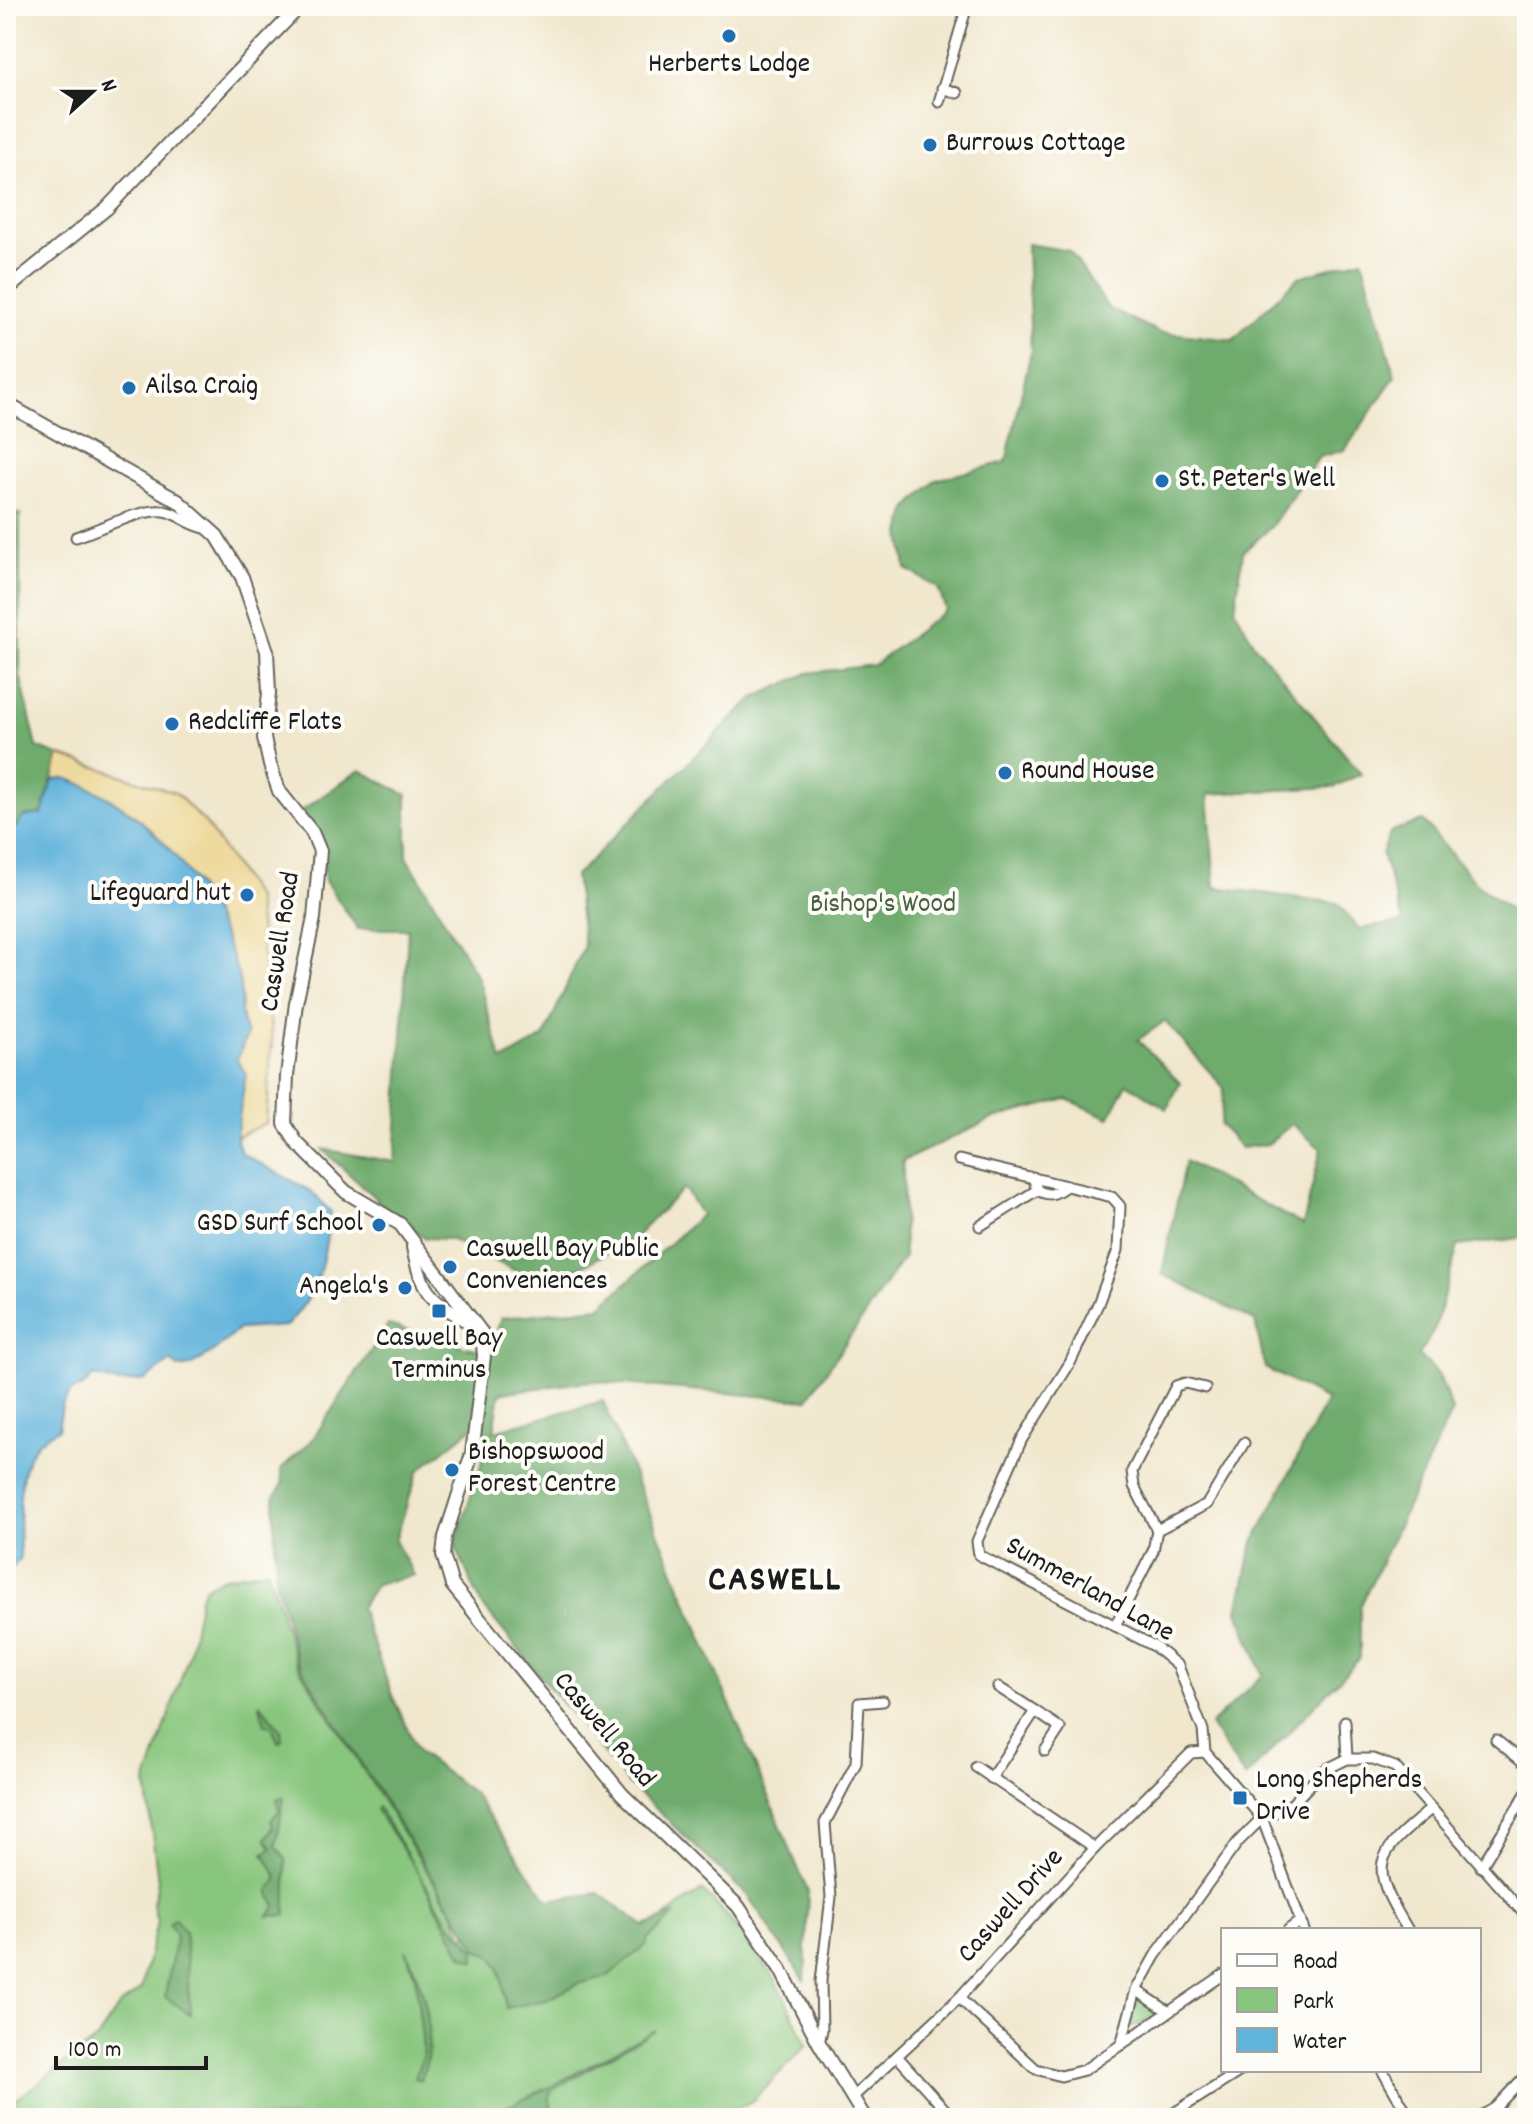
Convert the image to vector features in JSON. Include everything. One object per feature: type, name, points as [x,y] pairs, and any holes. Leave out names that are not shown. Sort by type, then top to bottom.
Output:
[{"type":"street","points":[[6,290],[107,208],[300,6]]},
{"type":"street","points":[[939,102],[967,6]]},
{"type":"street","points":[[942,88],[957,93]]},
{"type":"street","name":"Caswell Road","points":[[6,400],[12,407],[178,501],[209,529],[242,577],[267,651],[269,693],[264,738],[274,779],[288,805],[312,832],[320,851],[314,918],[290,1051],[285,1124],[296,1142],[346,1192],[395,1220],[482,1333],[484,1356],[472,1454],[445,1537],[443,1555],[452,1585],[622,1794],[738,1906],[781,1970],[819,2043],[865,2118]]},
{"type":"street","points":[[76,537],[144,511],[168,512],[188,525],[209,529]]},
{"type":"street","name":"Summerland Lane","points":[[959,1160],[1112,1197],[1120,1206],[1118,1250],[1098,1304],[1070,1363],[1022,1439],[977,1541],[979,1555],[1154,1646],[1178,1666],[1203,1730],[1205,1752],[1262,1818],[1301,1926]]},
{"type":"street","points":[[1033,1177],[1037,1190]]},
{"type":"street","name":"Summerland Lane","points":[[980,1226],[1037,1190],[1055,1194],[1066,1186]]},
{"type":"street","points":[[1115,1626],[1153,1551],[1157,1530],[1134,1486],[1134,1465],[1176,1386],[1185,1383],[1205,1388]]},
{"type":"street","points":[[1157,1530],[1207,1504],[1244,1443]]},
{"type":"street","points":[[998,1687],[1060,1728]]},
{"type":"street","points":[[819,2043],[822,2030],[821,1981],[831,1897],[825,1823],[856,1763],[859,1703],[883,1701]]},
{"type":"street","points":[[991,1778],[1035,1711]]},
{"type":"street","points":[[1045,1751],[1067,1718]]},
{"type":"street","points":[[1345,1721],[1347,1759]]},
{"type":"street","points":[[1496,1740],[1527,1765]]},
{"type":"street","name":"Caswell Drive","points":[[853,2097],[959,1998],[1095,1848],[1191,1753],[1205,1752]]},
{"type":"street","points":[[1121,2045],[1136,1990],[1155,1956],[1238,1842],[1262,1818],[1280,1812],[1323,1771],[1347,1759],[1373,1759],[1395,1767],[1527,1917]]},
{"type":"street","points":[[976,1767],[1095,1848]]},
{"type":"street","points":[[1481,1867],[1527,1792]]},
{"type":"street","points":[[1407,1928],[1388,1897],[1380,1867],[1388,1845],[1431,1809]]},
{"type":"street","points":[[959,1998],[1036,2069],[1049,2075],[1070,2075],[1084,2070],[1221,1976]]},
{"type":"street","points":[[1136,1990],[1169,2012]]},
{"type":"street","points":[[897,2056],[949,2114]]},
{"type":"street","points":[[1166,2118],[1239,2072]]},
{"type":"street","points":[[1383,2072],[1410,2118]]},
{"type":"street","points":[[1478,2118],[1495,2108],[1527,2074]]},
{"type":"green space","name":"Bishop's Wood","points":[[1027,244],[1070,251],[1109,309],[1159,332],[1233,340],[1299,277],[1362,259],[1395,376],[1345,450],[1319,457],[1271,527],[1243,552],[1235,609],[1254,644],[1361,774],[1334,787],[1208,794],[1215,887],[1337,903],[1359,929],[1403,922],[1382,854],[1391,831],[1423,821],[1476,883],[1521,918],[1527,918],[1527,1237],[1458,1246],[1434,1330],[1419,1355],[1439,1375],[1452,1411],[1360,1607],[1360,1658],[1245,1778],[1210,1725],[1263,1675],[1238,1611],[1252,1546],[1327,1400],[1265,1368],[1255,1321],[1162,1274],[1185,1161],[1303,1225],[1321,1149],[1292,1124],[1268,1144],[1241,1148],[1220,1125],[1224,1088],[1165,1021],[1138,1040],[1180,1083],[1167,1109],[1127,1083],[1109,1118],[1067,1099],[992,1119],[903,1161],[904,1257],[807,1400],[590,1381],[500,1393],[494,1431],[603,1401],[808,1892],[805,1981],[748,1896],[628,1783],[481,1604],[455,1545],[487,1447],[472,1428],[418,1471],[395,1541],[414,1575],[376,1584],[360,1608],[392,1695],[418,1752],[472,1792],[548,1900],[599,1893],[644,1926],[676,1914],[648,1939],[646,1945],[608,1976],[578,1984],[546,2000],[506,2008],[502,1981],[493,1958],[479,1950],[455,1914],[297,1661],[276,1582],[274,1498],[283,1484],[281,1469],[312,1440],[388,1325],[427,1336],[447,1333],[461,1346],[490,1352],[501,1318],[600,1307],[701,1215],[684,1188],[633,1239],[579,1268],[526,1276],[450,1239],[426,1238],[401,1222],[322,1149],[395,1162],[408,929],[358,929],[325,881],[321,839],[301,811],[360,770],[407,795],[407,857],[478,978],[502,1061],[544,1037],[584,946],[575,876],[752,699],[808,673],[874,665],[946,610],[938,588],[906,569],[901,533],[908,508],[936,480],[1006,462],[1031,352]]},
{"type":"green space","points":[[6,513],[20,514],[20,675],[37,747],[59,755],[42,814],[26,816],[16,827],[6,829]]},
{"type":"green space","points":[[268,1570],[296,1663],[454,1914],[462,1934],[612,1956],[702,1890],[728,1917],[775,1978],[807,2045],[752,2101],[718,2118],[6,2118],[6,2107],[97,2039],[120,2005],[141,1989],[157,1922],[153,1904],[158,1881],[146,1784],[189,1654],[200,1597],[205,1587],[224,1577]]},
{"type":"green space","points":[[259,1703],[281,1730],[282,1741],[278,1742],[272,1726],[265,1724]]},
{"type":"green space","points":[[284,1797],[276,1846],[286,1859],[286,1915],[268,1916],[276,1907],[269,1891],[278,1878],[264,1853],[272,1848],[266,1839],[273,1827],[271,1820],[279,1811],[277,1798]]},
{"type":"green space","points":[[378,1807],[416,1869],[376,1810]]},
{"type":"green space","points":[[419,1875],[449,1923],[475,1949],[475,1961],[462,1955]]},
{"type":"green space","points":[[174,1918],[185,1931],[190,2014],[165,1997],[176,1936],[169,1924]]},
{"type":"green space","points":[[406,1950],[424,1998],[429,2031],[421,2080],[415,2078],[423,2053],[422,2037],[415,1977]]},
{"type":"green space","points":[[1143,1996],[1159,2013],[1133,2028],[1134,2011]]},
{"type":"green space","points":[[655,2030],[551,2091],[549,2098],[554,2118],[483,2118],[554,2085]]},
{"type":"sand","points":[[59,755],[176,793],[206,824],[256,898],[272,1038],[266,1123],[236,1137],[236,1060],[247,1035],[242,1020],[238,975],[205,899],[176,857],[137,820],[85,786],[70,780],[53,780]]},
{"type":"water","points":[[66,778],[98,792],[127,810],[152,831],[195,883],[227,943],[240,982],[242,1019],[247,1034],[237,1060],[246,1074],[236,1137],[241,1153],[311,1191],[331,1212],[315,1286],[286,1326],[239,1329],[212,1353],[190,1366],[178,1368],[171,1361],[145,1380],[117,1383],[93,1376],[83,1387],[71,1391],[62,1406],[58,1429],[37,1444],[25,1468],[20,1498],[20,1558],[6,1575],[6,829],[16,827],[23,817],[42,814],[53,780]]},
{"type":"place","name":"Herberts Lodge","points":[[729,36]]},
{"type":"place","name":"Burrows Cottage","points":[[930,145]]},
{"type":"place","name":"Ailsa Craig","points":[[129,388]]},
{"type":"place","name":"St. Peter's Well","points":[[1162,481]]},
{"type":"place","name":"Redcliffe Flats","points":[[172,724]]},
{"type":"place","name":"Round House","points":[[1005,773]]},
{"type":"place","name":"Lifeguard hut","points":[[247,895]]},
{"type":"place","name":"GSD Surf School","points":[[379,1225]]},
{"type":"place","name":"Caswell Bay Public Conveniences","points":[[450,1267]]},
{"type":"place","name":"Angela's","points":[[405,1288]]},
{"type":"place","name":"Caswell Bay Terminus","points":[[439,1311]]},
{"type":"place","name":"Bishopswood Forest Centre","points":[[452,1470]]},
{"type":"place","name":"Long Shepherds Drive","points":[[1240,1798]]},
{"type":"district","name":"CASWELL","points":[[775,1582]]}]
